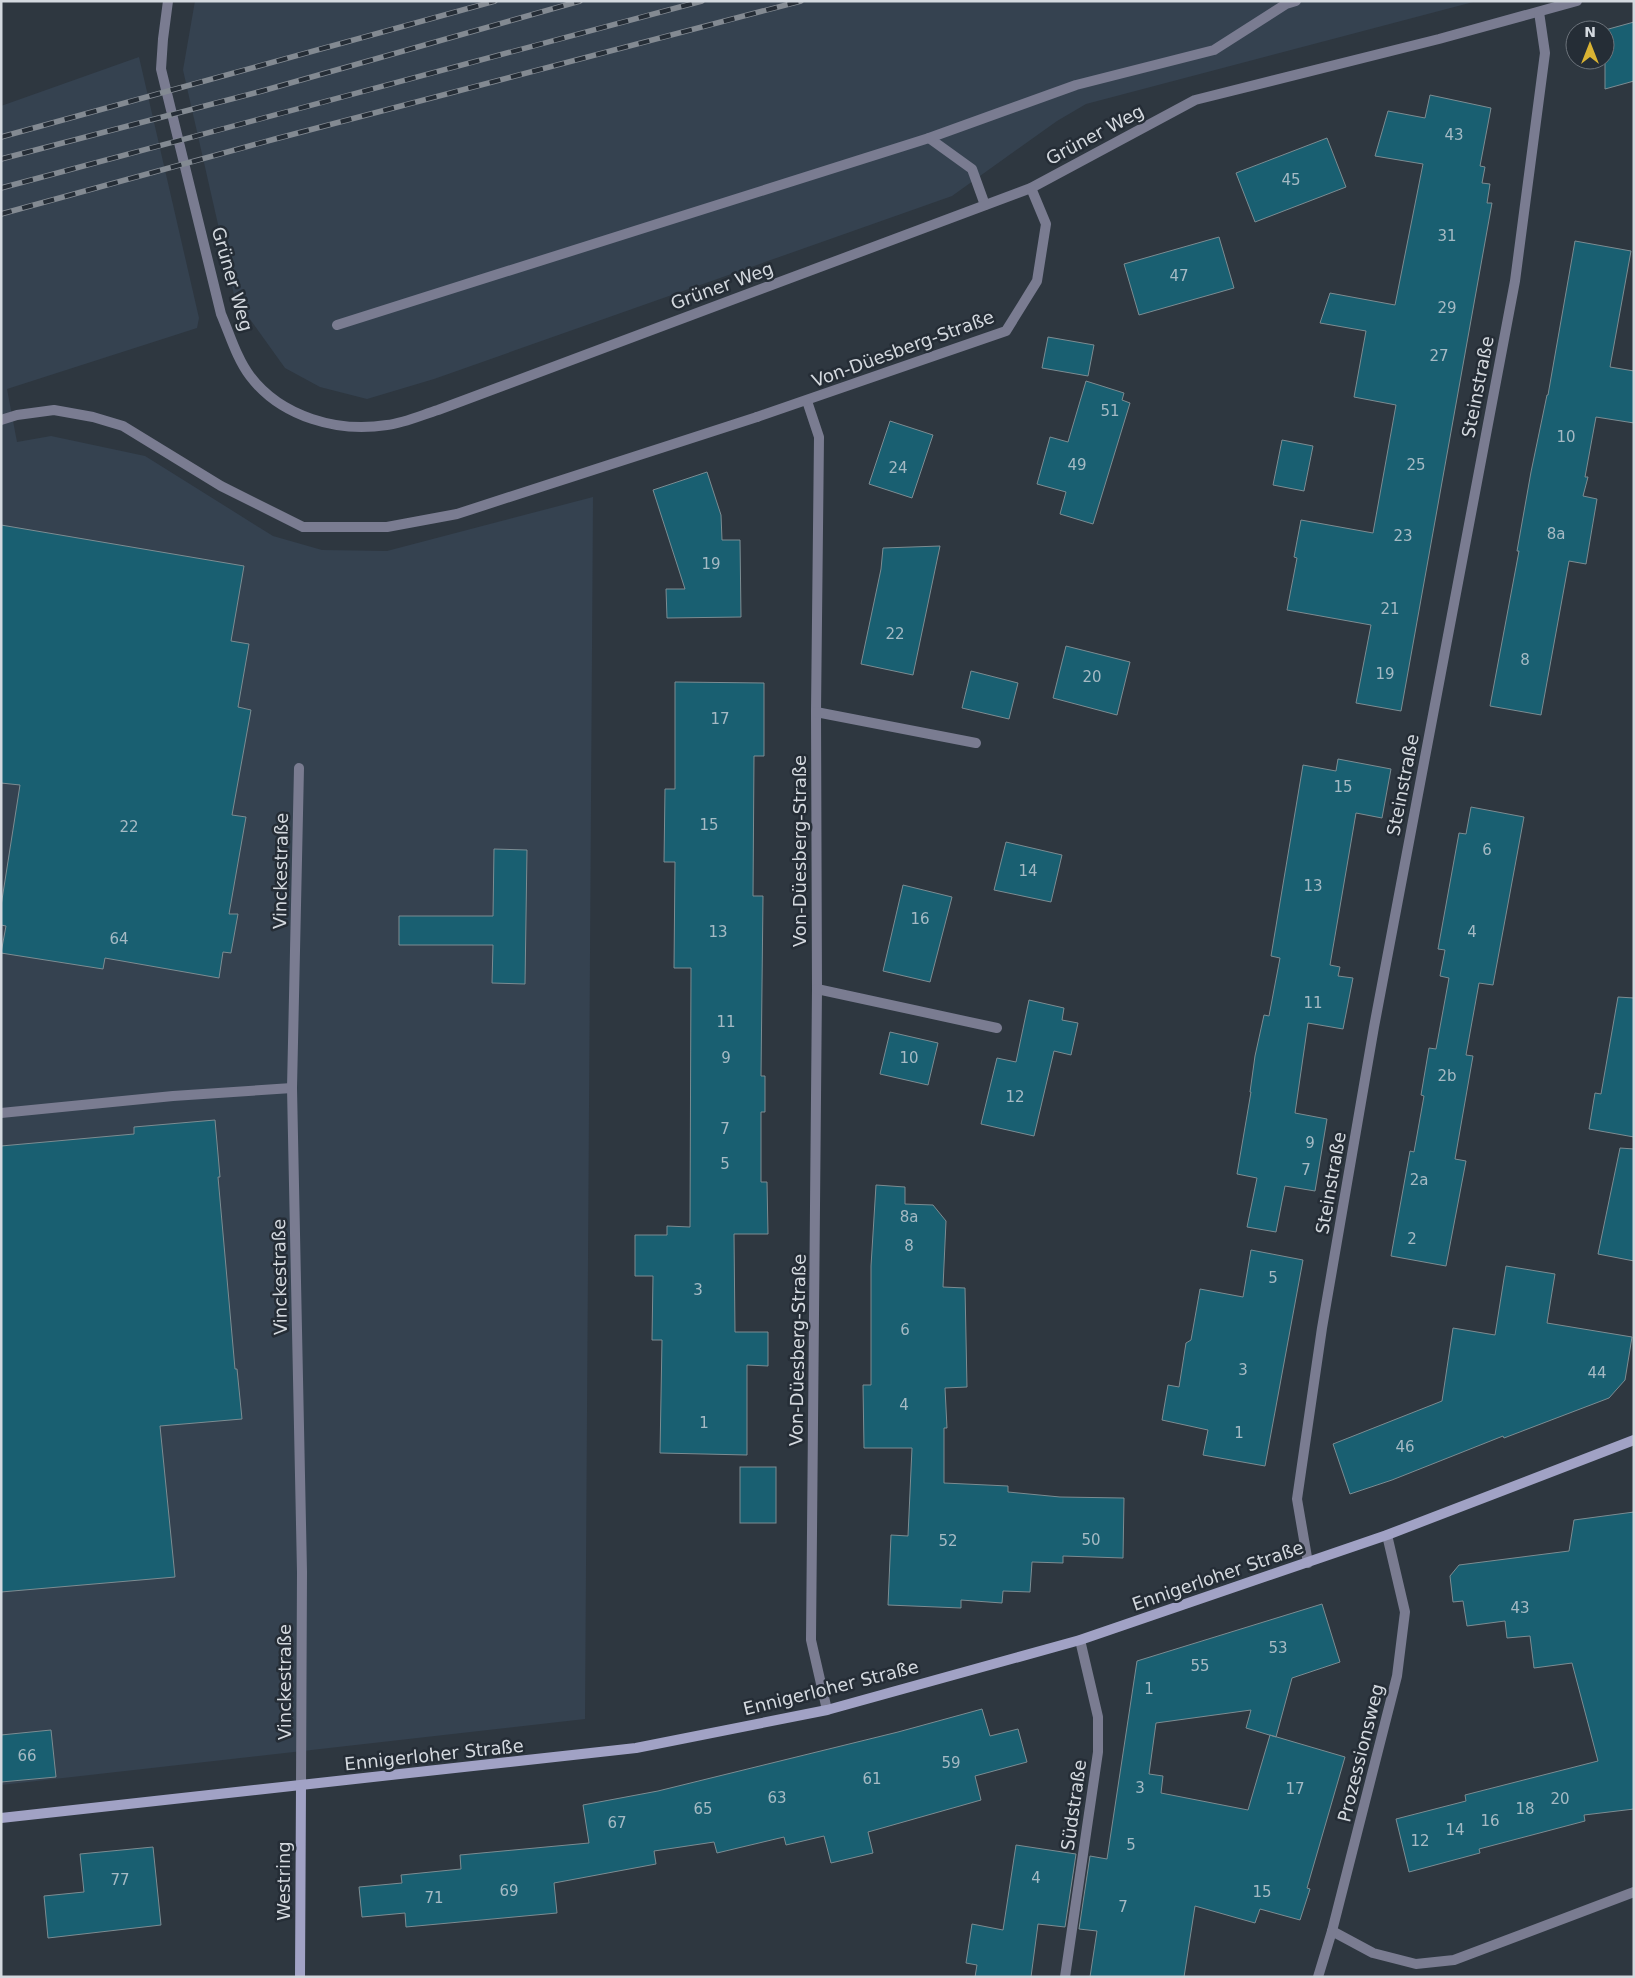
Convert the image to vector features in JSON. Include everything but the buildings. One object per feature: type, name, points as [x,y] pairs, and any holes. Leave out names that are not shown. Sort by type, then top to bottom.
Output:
[{"type":"main road","name":"Ennigerloher Straße","points":[[1,1818],[636,1748],[827,1710],[1080,1640],[1388,1535],[1634,1440]]},
{"type":"main road","name":"Westring","points":[[300,1977],[301,1786]]},
{"type":"street","name":"Grüner Weg","points":[[168,1],[161,69],[221,314],[249,375],[260,389],[290,409],[310,418],[335,426],[362,428],[390,425],[438,410],[1031,188],[1195,100],[1577,1]]},
{"type":"street","points":[[337,326],[929,138],[1076,85],[1214,50],[1286,4],[1296,1]]},
{"type":"street","name":"Steinstraße","points":[[1308,1563],[1297,1499],[1318,1357],[1376,1017],[1515,281],[1545,53],[1539,12]]},
{"type":"street","points":[[929,138],[972,170],[985,205]]},
{"type":"street","name":"Von-Düesberg-Straße","points":[[1,420],[17,415],[54,410],[93,417],[123,426],[221,486],[303,527],[387,527],[457,514],[808,401],[1006,331],[1037,281],[1046,224],[1031,188]]},
{"type":"street","name":"Von-Düesberg-Straße","points":[[808,401],[819,437],[816,712],[817,989],[811,1640],[827,1710]]},
{"type":"street","points":[[816,712],[976,743]]},
{"type":"street","name":"Vinckestraße","points":[[299,768],[292,1088],[302,1572],[301,1786]]},
{"type":"street","points":[[817,989],[997,1028]]},
{"type":"street","points":[[1,1113],[173,1096],[292,1088]]},
{"type":"street","name":"Prozessionsweg","points":[[1318,1977],[1332,1932],[1397,1676],[1405,1612],[1388,1535]]},
{"type":"street","name":"Südstraße","points":[[1065,1977],[1098,1752],[1098,1717],[1080,1640]]},
{"type":"street","points":[[1332,1932],[1373,1953],[1416,1964],[1454,1960],[1634,1892]]},
{"type":"shaded area","points":[[195,1],[1477,1],[1086,104],[1057,121],[952,196],[434,379],[367,399],[320,387],[285,368],[247,315],[237,308],[183,70]]},
{"type":"shaded area","points":[[139,57],[199,318],[197,328],[7,389],[17,442],[51,436],[145,456],[273,536],[322,550],[387,551],[593,497],[585,1719],[1,1785],[1,106]]},
{"type":"railway","points":[[1,137],[495,1]]},
{"type":"railway","points":[[1,159],[262,91],[580,1]]},
{"type":"railway","points":[[1,188],[702,1]]},
{"type":"railway","points":[[1,214],[275,139],[801,1]]}]
